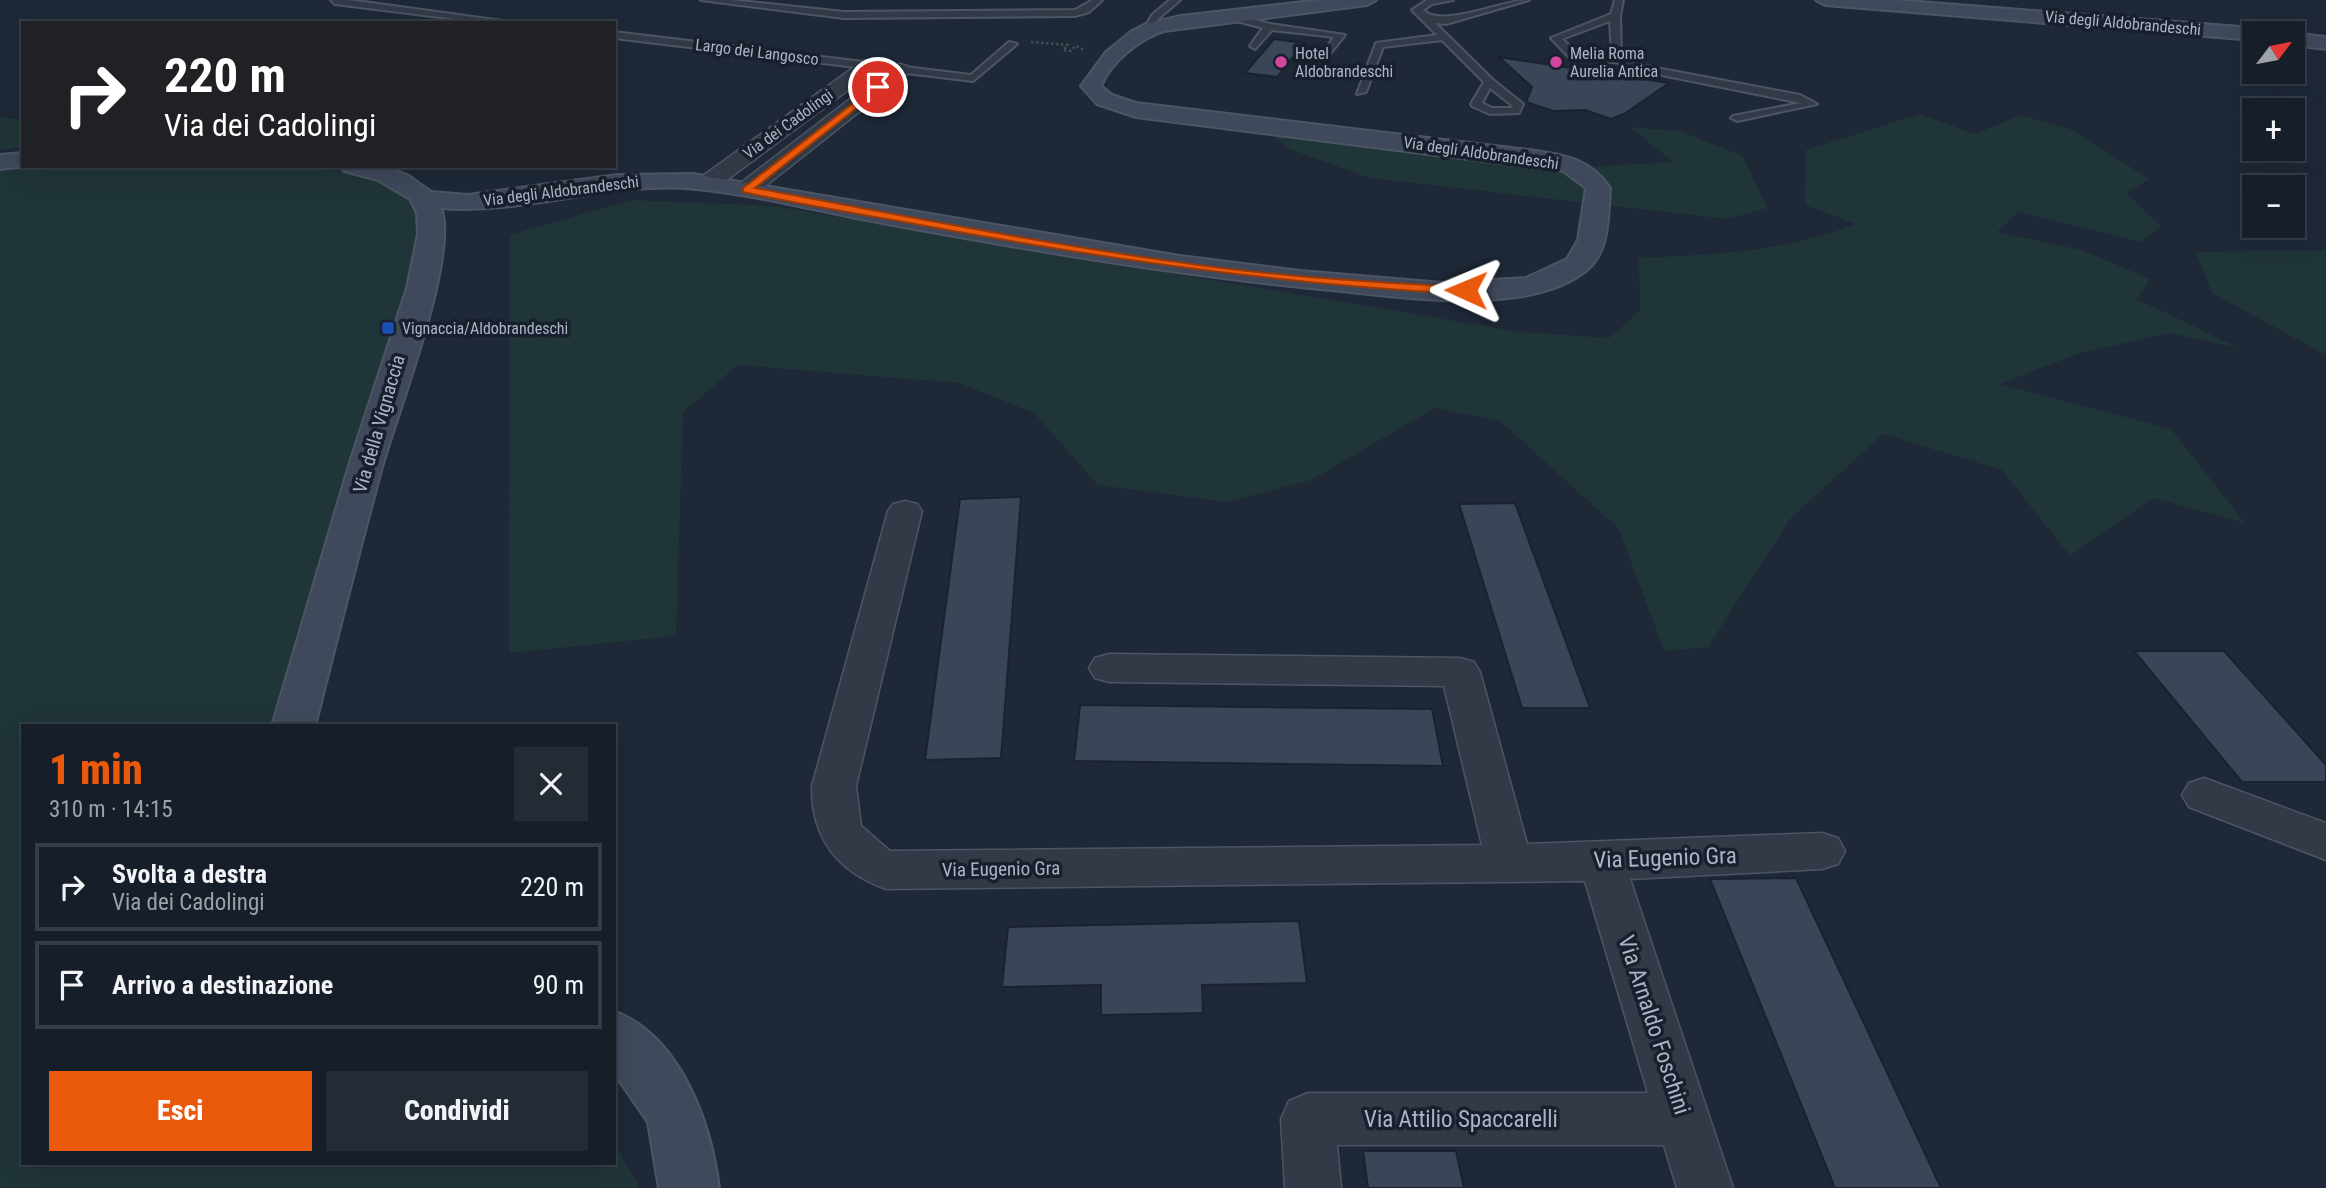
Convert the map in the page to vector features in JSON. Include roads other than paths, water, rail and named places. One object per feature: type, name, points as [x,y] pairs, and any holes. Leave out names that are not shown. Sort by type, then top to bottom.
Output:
[{"type":"street","name":"Via degli Aldobrandeschi","points":[[427,186],[485,183],[560,188],[630,180],[708,183],[1084,250],[1222,271],[1356,285],[1449,290],[1509,288],[1556,276],[1574,267],[1587,255],[1598,188],[1588,176],[1572,167],[1536,158],[1123,107],[1100,97],[1091,84],[1094,76],[1145,32],[1191,21],[1367,0]]},
{"type":"street","name":"Via degli Aldobrandeschi","points":[[1825,0],[2242,33]]},
{"type":"street","points":[[2305,41],[2326,43]]},
{"type":"street","name":"Via dei Cadolingi","points":[[708,183],[867,66]]},
{"type":"street","name":"Via dei Cadolingi","points":[[746,190],[900,70]]},
{"type":"street","points":[[0,162],[21,160]]},
{"type":"street","points":[[365,168],[427,186]]},
{"type":"street","points":[[430,254],[460,226],[485,183]]},
{"type":"street","name":"Via della Vignaccia","points":[[294,724],[377,427],[430,254],[427,186]]},
{"type":"street","name":"Via Eugenio Gra","points":[[905,511],[834,786],[837,826],[850,848],[872,864],[886,870],[1602,862],[1822,851]]},
{"type":"street","points":[[1109,668],[1460,672],[1509,863]]},
{"type":"street","points":[[2203,795],[2326,842]]},
{"type":"street","name":"Via Arnaldo Foschini","points":[[1602,862],[1706,1188]]},
{"type":"street","points":[[616,1038],[643,1062],[665,1093],[682,1143],[689,1188]]},
{"type":"street","name":"Via Attilio Spaccarelli","points":[[1312,1188],[1308,1119],[1684,1119]]},
{"type":"lane","points":[[705,0],[844,15],[1075,13],[1094,3]]},
{"type":"lane","points":[[1449,0],[1421,6],[1417,10],[1489,82]]},
{"type":"lane","points":[[1425,19],[1454,19],[1525,0]]},
{"type":"lane","points":[[1619,0],[1615,16],[1616,55],[1619,60]]},
{"type":"lane","points":[[335,1],[497,21]]},
{"type":"lane","points":[[1010,2],[1094,3]]},
{"type":"lane","points":[[1173,3],[1174,14],[1191,21]]},
{"type":"lane","points":[[1145,32],[1173,3]]},
{"type":"lane","points":[[1229,16],[1269,27],[1339,35],[1325,57]]},
{"type":"lane","points":[[1615,16],[1556,38],[1573,55],[1619,60],[1632,66],[1800,98],[1812,104],[1737,118]]},
{"type":"lane","points":[[1255,46],[1269,27]]},
{"type":"lane","name":"Largo dei Langosco","points":[[616,35],[973,78],[1012,44]]},
{"type":"lane","points":[[1361,92],[1378,45],[1443,37]]},
{"type":"place","name":"Hotel Aldobrandeschi","points":[[1281,62]]},
{"type":"place","name":"Melia Roma Aurelia Antica","points":[[1556,62]]},
{"type":"place","name":"Vignaccia/Aldobrandeschi","points":[[388,328]]}]
